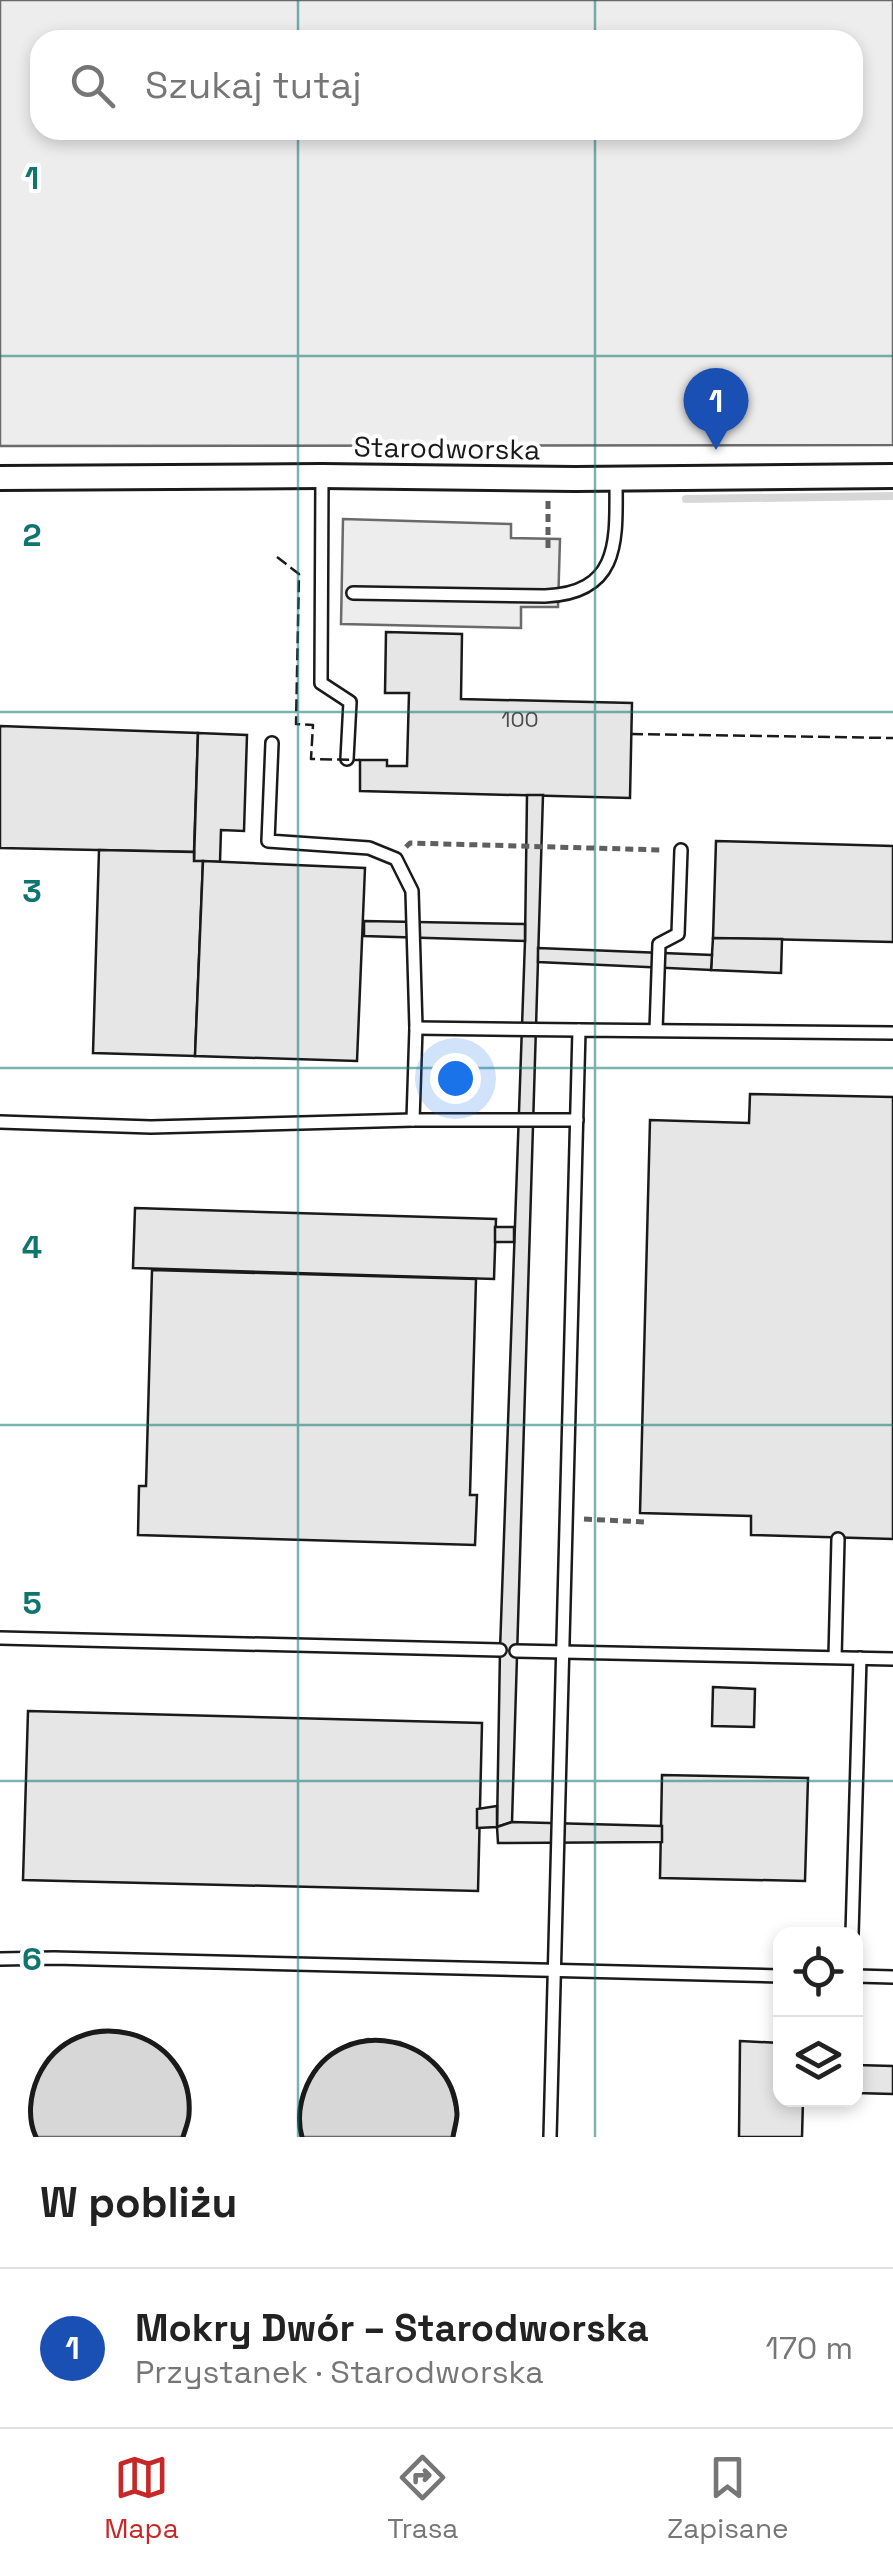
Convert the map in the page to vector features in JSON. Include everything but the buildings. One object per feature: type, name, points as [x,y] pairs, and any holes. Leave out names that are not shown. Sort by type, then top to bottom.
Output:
[{"type":"street","name":"Starodworska","points":[[0,478],[893,476]]},
{"type":"lane","points":[[322,476],[320,684],[350,702],[348,759]]},
{"type":"lane","points":[[353,593],[544,596],[576,591],[586,586],[609,561],[615,544],[616,479]]},
{"type":"lane","points":[[272,743],[268,841],[368,848],[396,859],[412,891],[416,1028],[412,1120]]},
{"type":"lane","points":[[656,1030],[659,944],[678,934],[681,850]]},
{"type":"lane","points":[[416,1028],[893,1032]]},
{"type":"lane","points":[[550,2137],[579,1030]]},
{"type":"lane","points":[[0,1122],[151,1127],[576,1120]]},
{"type":"lane","points":[[835,1658],[838,1539]]},
{"type":"lane","points":[[0,1638],[500,1650]]},
{"type":"lane","points":[[516,1651],[893,1659]]},
{"type":"lane","points":[[852,1927],[860,1658]]},
{"type":"lane","points":[[0,1959],[773,1976]]},
{"type":"lane","points":[[863,1976],[893,1977]]},
{"type":"path","points":[[548,518],[548,552]]},
{"type":"path","points":[[396,859],[410,843],[681,850]]},
{"type":"path","points":[[566,1518],[646,1522]]},
{"type":"shaded area","points":[[0,0],[893,0],[893,445],[0,446]]},
{"type":"shaded area","points":[[343,519],[511,524],[511,538],[560,539],[558,607],[521,607],[521,628],[341,624]]},
{"type":"shaded area","points":[[98,2031],[136,2034],[161,2049],[170,2060],[179,2072],[188,2099],[189,2116],[183,2137],[36,2137],[30,2109],[43,2068],[62,2046]]},
{"type":"shaded area","points":[[368,2039],[400,2042],[429,2057],[449,2083],[457,2114],[453,2137],[302,2137],[300,2112],[310,2077],[336,2050]]},
{"type":"waterway","points":[[686,499],[893,496]]},
{"type":"fence","points":[[277,557],[299,574],[296,724],[313,725],[311,759],[360,760]]},
{"type":"fence","points":[[631,734],[893,738]]},
{"type":"wall","points":[[36,2137],[31,2107],[38,2077],[55,2052],[78,2037],[103,2031],[129,2034],[153,2044],[173,2061],[186,2084],[189,2114],[183,2137]]},
{"type":"wall","points":[[302,2137],[300,2117],[307,2085],[323,2062],[344,2047],[368,2041],[393,2042],[416,2051],[437,2066],[451,2087],[457,2114],[453,2137]]},
{"type":"place","name":"Mokry Dwór – Starodworska","points":[[716,450]]}]
